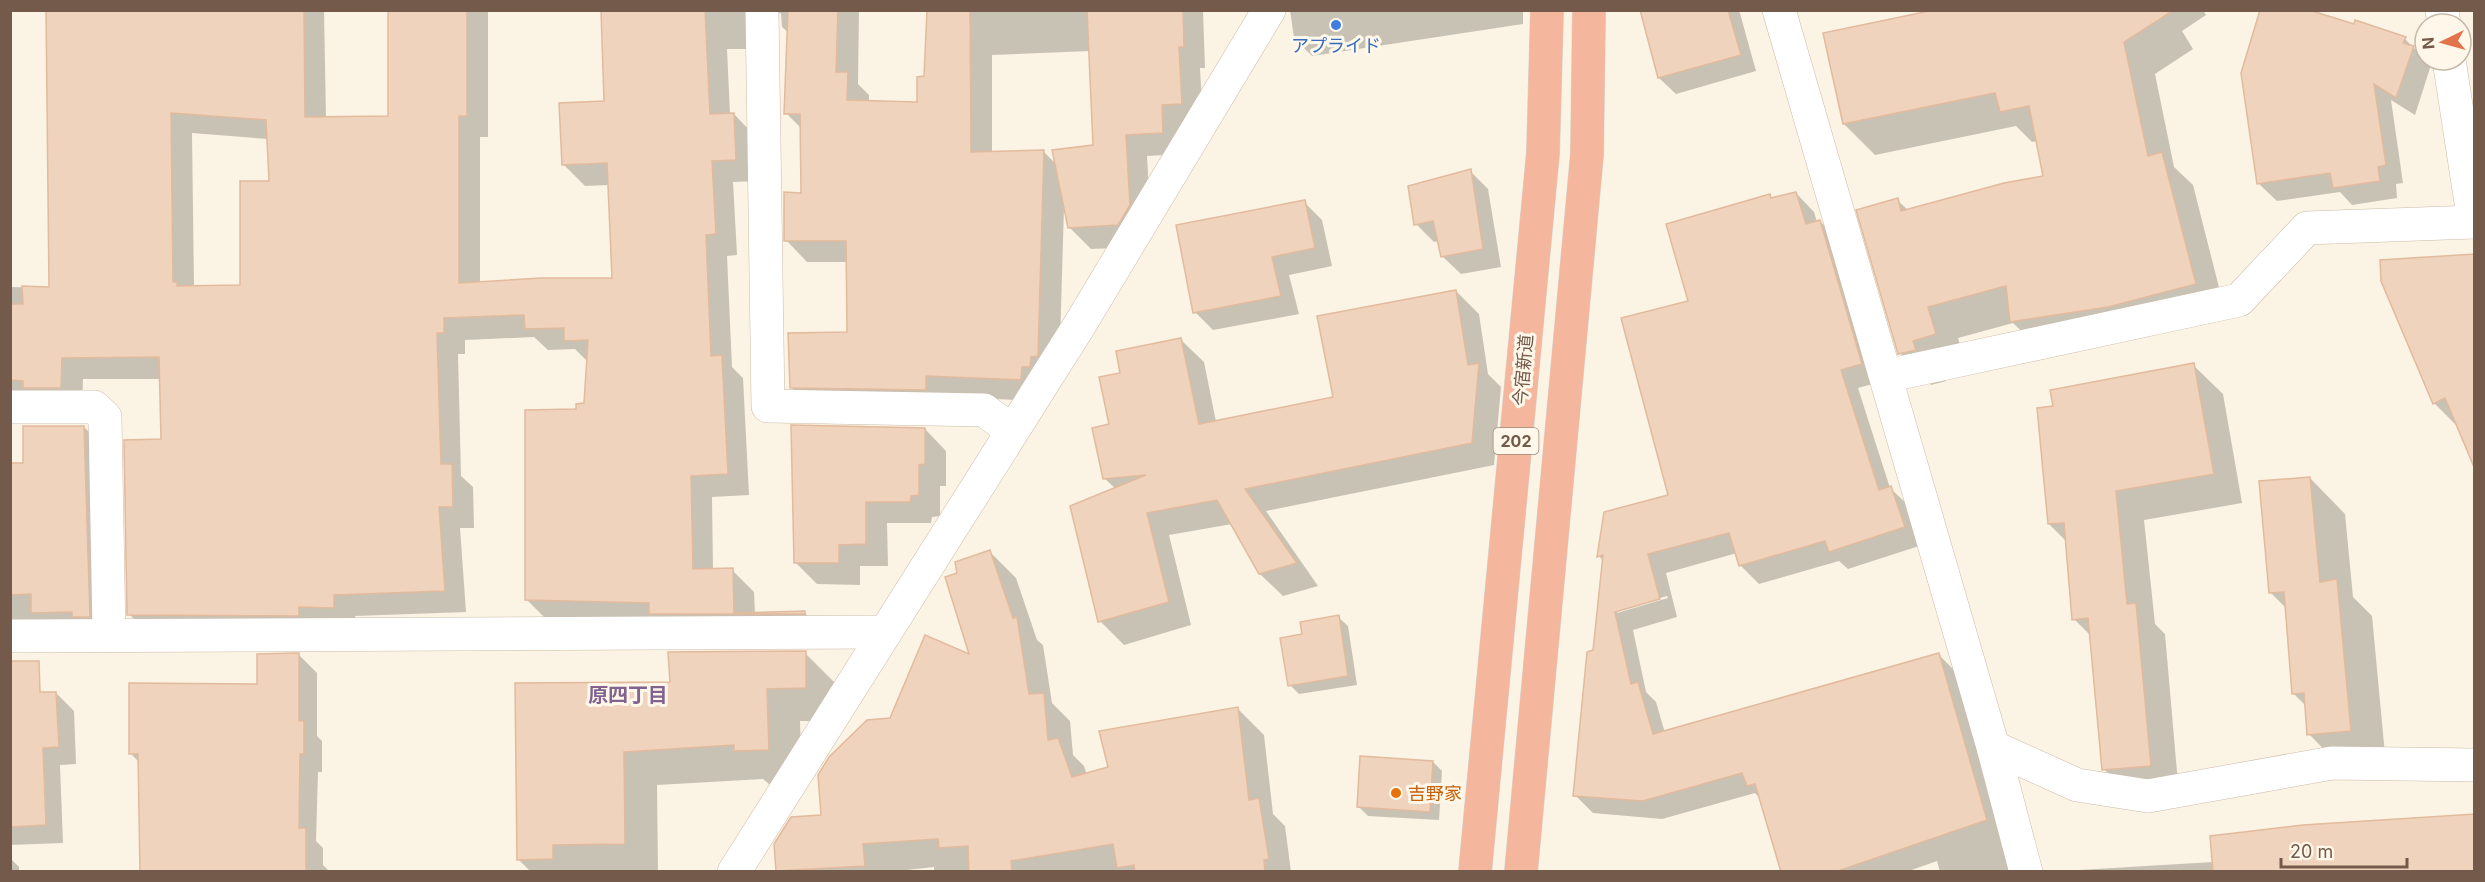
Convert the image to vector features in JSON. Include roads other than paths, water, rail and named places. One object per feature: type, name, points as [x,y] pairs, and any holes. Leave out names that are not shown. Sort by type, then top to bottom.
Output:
[{"type":"highway","name":"今宿新道","points":[[1475,872],[1543,153],[1546,10]]},
{"type":"highway","name":"202","points":[[1521,872],[1587,154],[1589,10]]},
{"type":"street","points":[[762,10],[768,406],[984,410],[1012,431]]},
{"type":"street","points":[[734,872],[1012,431],[1269,10]]},
{"type":"street","points":[[1779,10],[1993,747],[2026,872]]},
{"type":"street","points":[[1886,376],[2239,300],[2307,228],[2474,222],[2451,72]]},
{"type":"street","points":[[10,407],[94,407],[105,417],[109,634]]},
{"type":"street","points":[[10,636],[885,632]]},
{"type":"street","points":[[1993,747],[2077,785],[2148,796],[2332,763],[2475,765]]},
{"type":"place","name":"アプライド","points":[[1336,25]]},
{"type":"place","name":"吉野家","points":[[1396,793]]},
{"type":"district","name":"原四丁目","points":[[628,695]]}]
